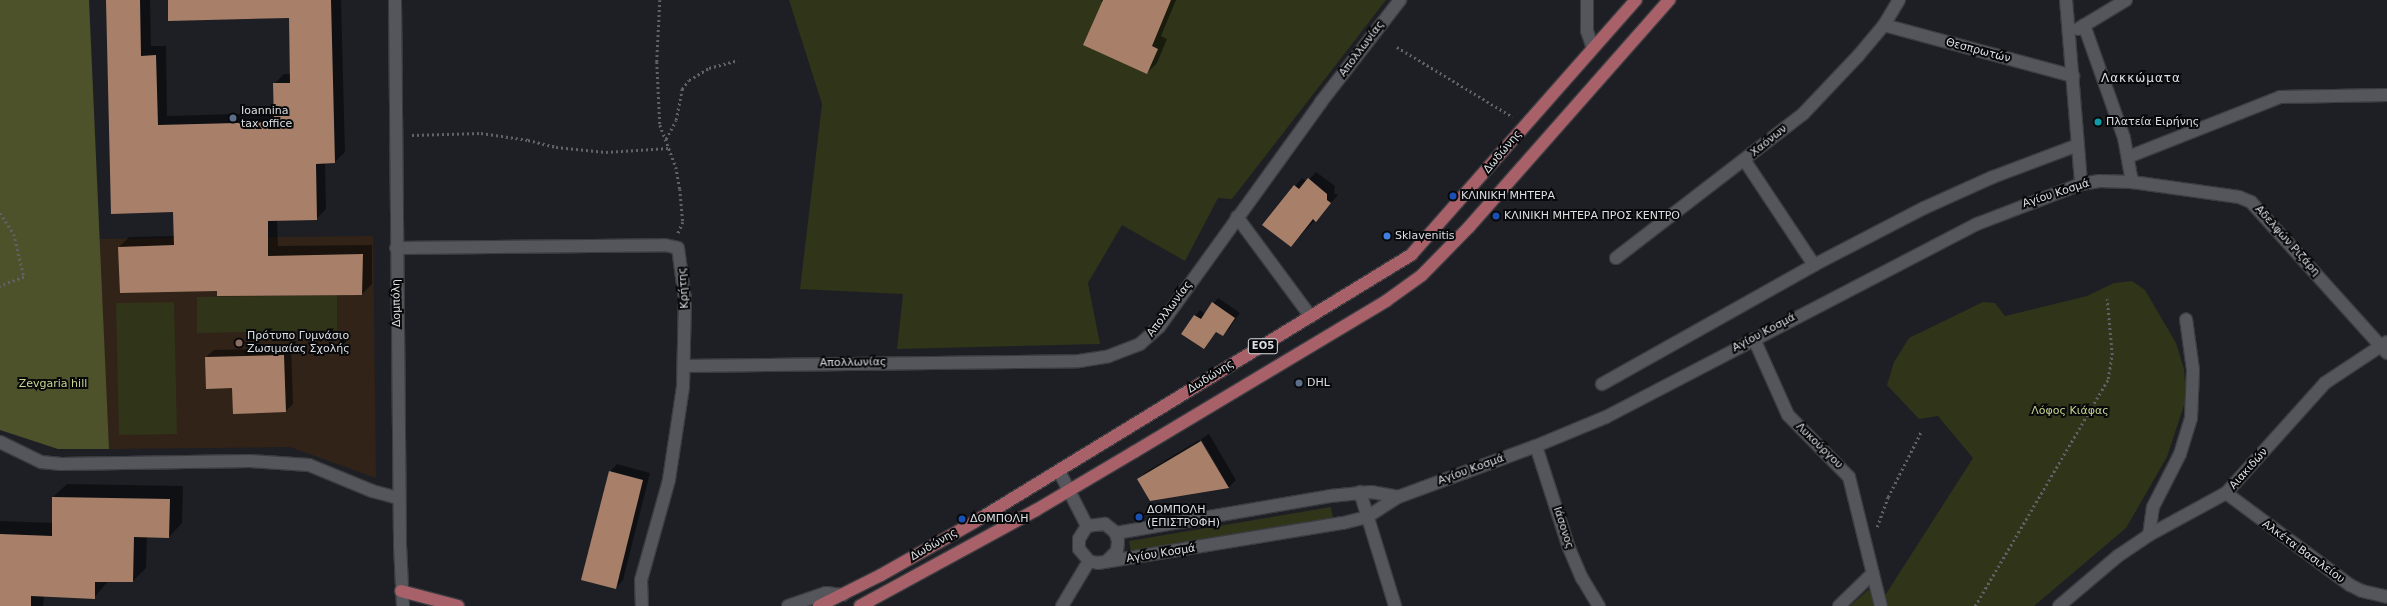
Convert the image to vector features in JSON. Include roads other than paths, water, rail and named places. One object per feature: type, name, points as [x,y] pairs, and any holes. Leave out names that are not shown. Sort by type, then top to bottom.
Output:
[{"type":"main road","name":"Δωδώνης","points":[[819,606],[843,595],[942,541],[1311,317],[1378,278],[1420,248],[1636,0]]},
{"type":"main road","name":"Δωδώνης","points":[[860,606],[1069,490],[1364,314],[1422,275],[1469,227],[1669,0]]},
{"type":"main road","points":[[401,591],[458,606]]},
{"type":"street","name":"Δομπόλη","points":[[395,0],[399,498],[401,591],[403,606]]},
{"type":"street","name":"Απολλωνίας","points":[[684,366],[1079,361],[1109,356],[1135,347],[1150,337],[1237,217],[1400,0]]},
{"type":"street","points":[[1587,0],[1587,26],[1593,48]]},
{"type":"street","name":"Χαόνων","points":[[1616,258],[1745,161],[1803,114],[1884,25],[1899,0]]},
{"type":"street","points":[[2066,0],[2081,184]]},
{"type":"street","points":[[2069,35],[2126,0]]},
{"type":"street","name":"Θεσπρωτών","points":[[1884,25],[2073,76]]},
{"type":"street","points":[[2084,25],[2124,138],[2132,182]]},
{"type":"street","points":[[2128,157],[2280,97],[2387,94]]},
{"type":"street","points":[[1602,384],[1814,265],[1924,208],[1993,178],[2078,145]]},
{"type":"street","points":[[1745,161],[1814,265]]},
{"type":"street","name":"Αγίου Κοσμά","points":[[1107,561],[1204,547],[1367,517],[1398,497],[1536,446],[1606,417],[1977,224],[2081,184],[2100,181],[2132,182]]},
{"type":"street","name":"Αδελφών Ριζάρη","points":[[2132,182],[2240,197],[2251,202],[2385,347]]},
{"type":"street","points":[[1237,217],[1311,317]]},
{"type":"street","name":"Κρήτης","points":[[396,248],[672,245],[678,248],[685,283],[684,366],[669,480],[641,580],[642,606]]},
{"type":"street","points":[[2149,535],[2153,507],[2180,454],[2191,418],[2193,370],[2186,320]]},
{"type":"street","name":"Λυκούργου","points":[[1754,339],[1788,415],[1849,476],[1881,606]]},
{"type":"street","name":"Αιακιδών","points":[[2058,606],[2118,556],[2149,535],[2226,493],[2325,383],[2385,347]]},
{"type":"street","points":[[0,442],[41,462],[61,464],[250,461],[309,465],[372,491],[399,498]]},
{"type":"street","name":"Ιάσονος","points":[[1536,446],[1571,554],[1599,606]]},
{"type":"street","points":[[1059,471],[1087,526]]},
{"type":"street","points":[[1360,492],[1395,606]]},
{"type":"street","name":"Αγίου Κοσμά","points":[[1116,533],[1360,492],[1398,497]]},
{"type":"street","name":"Αλκέτα Βασιλείου","points":[[2226,493],[2350,585],[2362,591],[2387,597]]},
{"type":"street","points":[[1104,524],[1116,533],[1118,541],[1117,551],[1107,561],[1098,563],[1088,561],[1081,554],[1078,544],[1080,534],[1087,526],[1104,524]]},
{"type":"street","points":[[1062,606],[1088,561]]},
{"type":"street","points":[[1839,606],[1873,573]]},
{"type":"street","points":[[788,606],[826,593],[843,595]]},
{"type":"place","name":"Ioannina tax office","points":[[233,118]]},
{"type":"place","name":"Πλατεία Ειρήνης","points":[[2098,122]]},
{"type":"place","name":"ΚΛΙΝΙΚΗ ΜΗΤΕΡΑ","points":[[1453,196]]},
{"type":"place","name":"ΚΛΙΝΙΚΗ ΜΗΤΕΡΑ ΠΡΟΣ ΚΕΝΤΡΟ","points":[[1496,216]]},
{"type":"place","name":"Sklavenitis","points":[[1387,236]]},
{"type":"place","name":"Πρότυπο Γυμνάσιο Ζωσιμαίας Σχολής","points":[[239,343]]},
{"type":"place","name":"DHL","points":[[1299,383]]},
{"type":"place","name":"ΔΟΜΠΟΛΗ (ΕΠΙΣΤΡΟΦΗ)","points":[[1139,517]]},
{"type":"place","name":"ΔΟΜΠΟΛΗ","points":[[962,519]]},
{"type":"district","name":"Λακκώματα","points":[[2141,79]]},
{"type":"park label","name":"Zevgaria hill","points":[[53,384]]},
{"type":"park label","name":"Λόφος Κιάφας","points":[[2070,411]]}]
